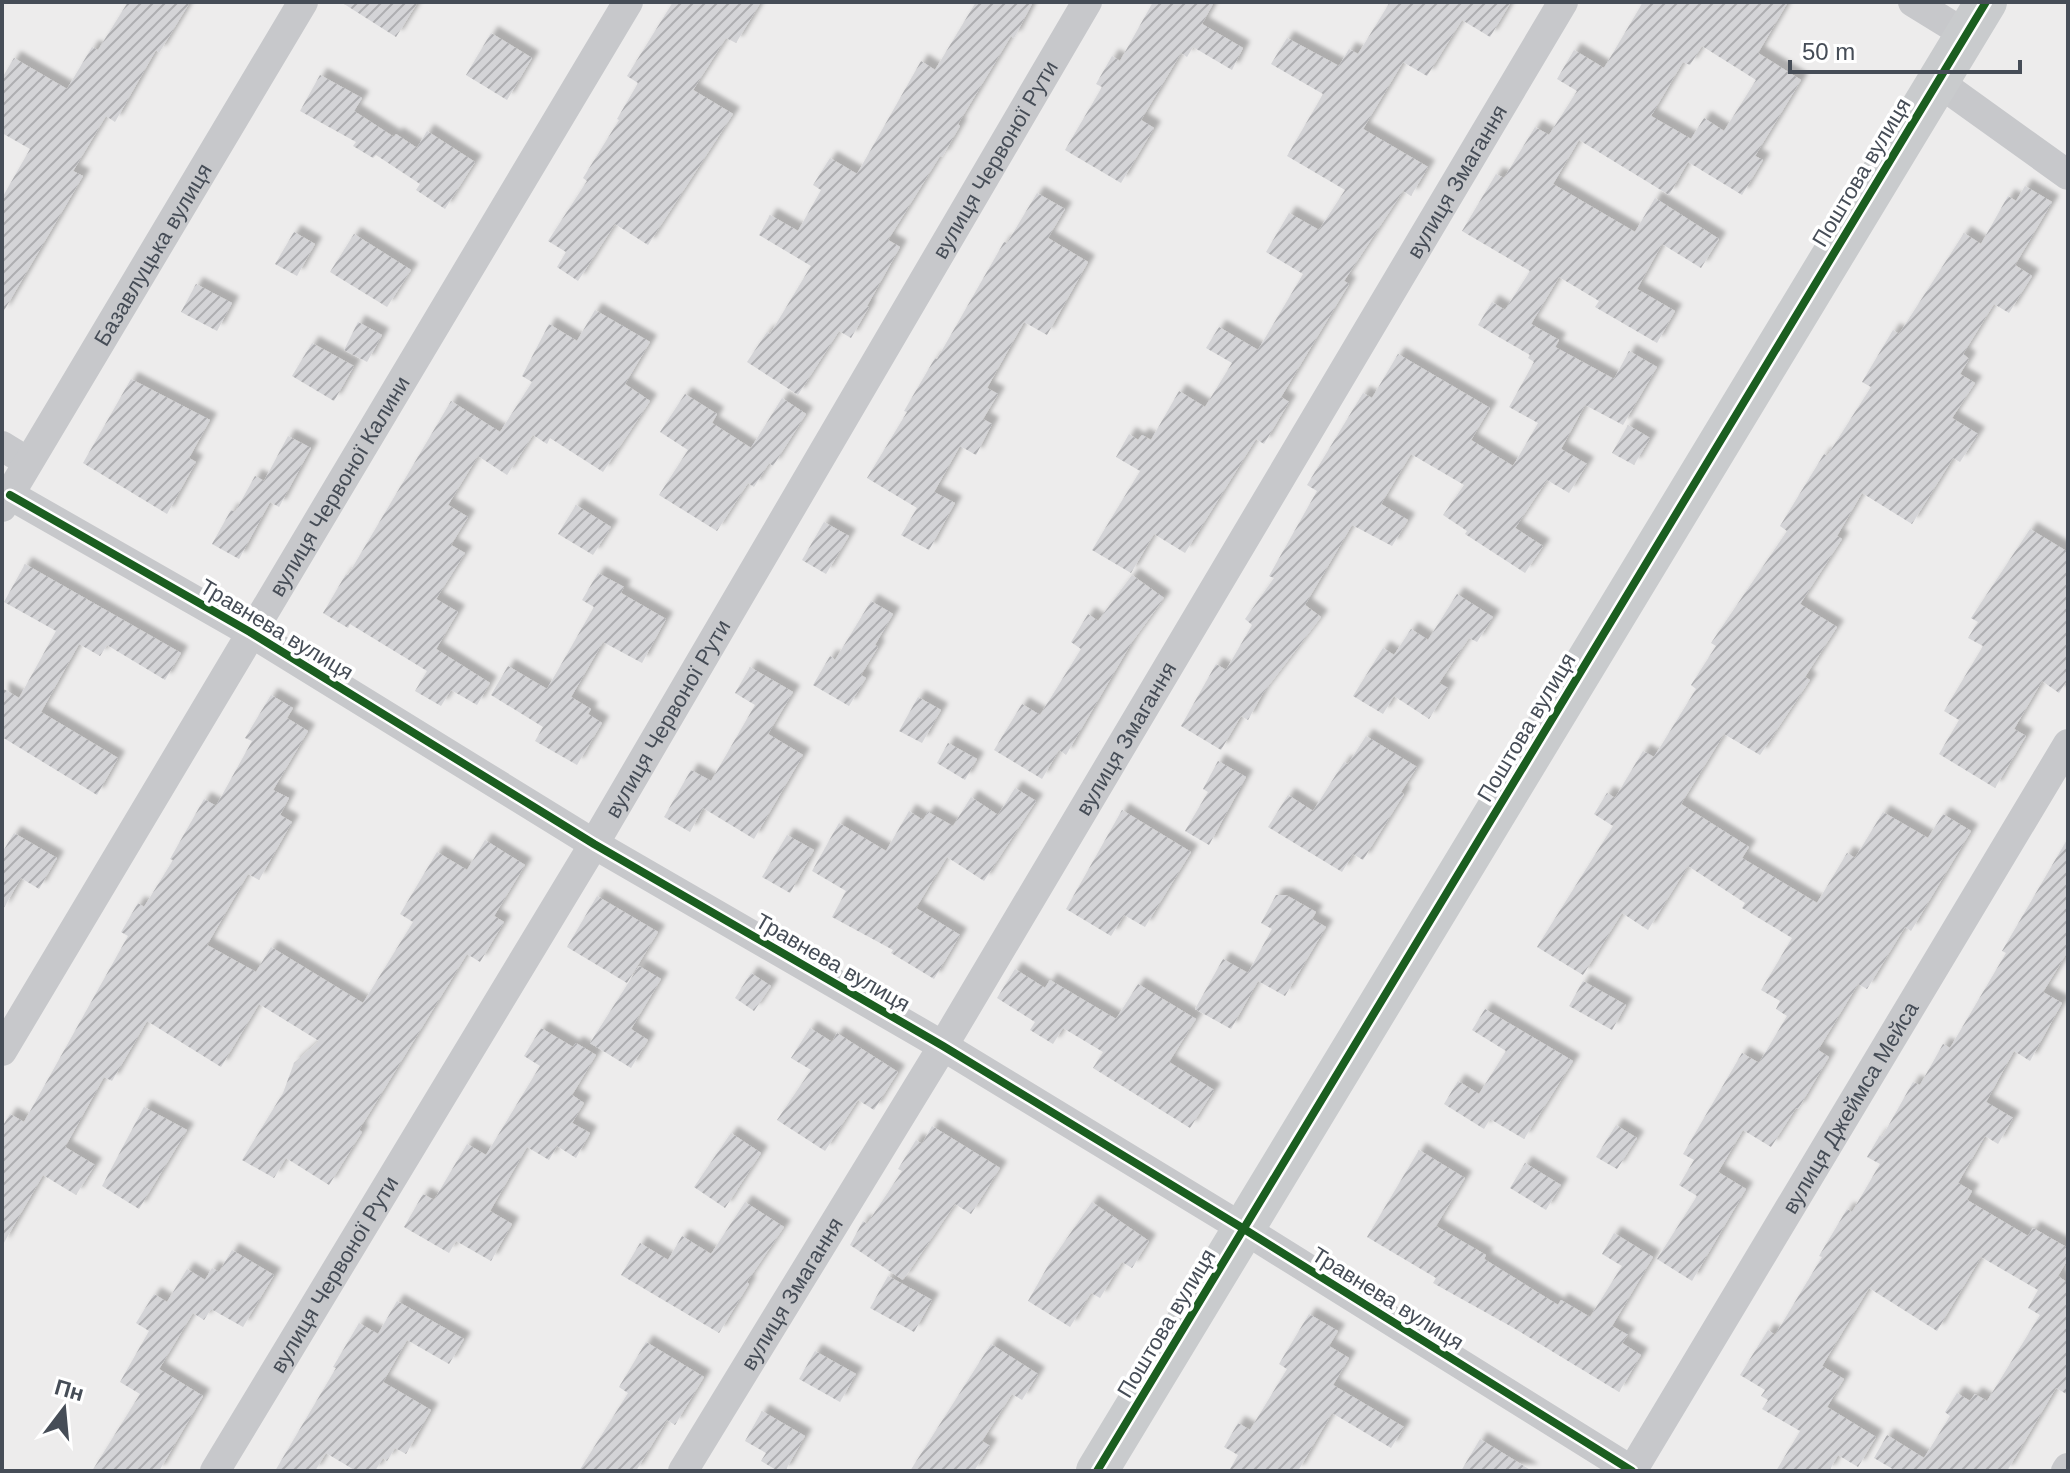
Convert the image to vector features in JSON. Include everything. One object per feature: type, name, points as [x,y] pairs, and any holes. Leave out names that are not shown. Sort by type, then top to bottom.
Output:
[{"type":"street","name":"Базавлуцька вулиця","points":[[6,501],[303,2]]},
{"type":"street","name":"вулиця Червоної Калини","points":[[2,1051],[628,2]]},
{"type":"street","name":"вулиця Червоної Рути","points":[[215,1471],[594,844],[1087,2]]},
{"type":"street","name":"вулиця Змагання","points":[[683,1471],[943,1046],[1563,2]]},
{"type":"street","points":[[1913,2],[1976,18]]},
{"type":"street","name":"Поштова вулиця","points":[[1097,1471],[1976,18]]},
{"type":"street","points":[[1937,81],[2068,175]]},
{"type":"street","points":[[2,446],[28,462]]},
{"type":"street","name":"Травнева вулиця","points":[[6,501],[250,632],[594,844],[943,1046],[1632,1471]]},
{"type":"street","name":"вулиця Джеймса Мейса","points":[[1632,1471],[2068,744]]},
{"type":"building","points":[[128,2],[190,2],[159,53],[156,50],[115,122],[106,116],[73,171],[83,176],[2,314],[2,198],[30,149],[2,133],[2,78],[14,58],[67,89],[92,47],[98,50]]},
{"type":"building","points":[[341,2],[418,2],[396,37]]},
{"type":"building","points":[[673,2],[761,2],[736,43],[726,38],[693,90],[733,114],[648,245],[615,224],[578,281],[557,267],[566,252],[548,241],[587,181],[583,178],[619,120],[638,83],[627,76]]},
{"type":"building","points":[[976,2],[1033,2],[1014,38],[1011,36],[958,124],[960,126],[942,157],[888,240],[900,247],[851,338],[839,331],[798,395],[747,362],[767,332],[770,334],[811,266],[759,235],[770,215],[798,231],[821,190],[813,185],[830,158],[857,174],[921,61],[935,70]]},
{"type":"building","points":[[1153,2],[1214,2],[1202,24],[1243,48],[1232,70],[1193,47],[1187,57],[1181,53],[1141,120],[1154,128],[1121,183],[1065,150],[1102,87],[1096,84],[1112,56],[1120,61]]},
{"type":"building","points":[[1390,2],[1511,2],[1490,37],[1462,20],[1427,76],[1403,62],[1363,129],[1428,167],[1411,196],[1403,191],[1344,281],[1349,284],[1281,397],[1289,402],[1264,444],[1256,439],[1185,553],[1154,534],[1131,573],[1092,550],[1140,471],[1116,457],[1129,434],[1138,440],[1142,435],[1151,440],[1179,391],[1205,407],[1232,363],[1206,348],[1219,327],[1258,350],[1303,274],[1266,252],[1289,213],[1319,230],[1345,190],[1287,156],[1323,94],[1271,64],[1287,38],[1339,66],[1349,49],[1358,54]]},
{"type":"building","points":[[1643,2],[1788,2],[1758,53],[1801,80],[1755,156],[1763,160],[1742,195],[1688,162],[1669,195],[1579,140],[1553,184],[1635,232],[1655,198],[1719,239],[1701,268],[1662,244],[1637,289],[1675,311],[1657,343],[1595,307],[1599,301],[1559,277],[1531,324],[1559,340],[1555,347],[1614,379],[1629,351],[1657,367],[1623,425],[1585,405],[1561,449],[1587,464],[1569,493],[1547,480],[1515,528],[1543,546],[1525,573],[1465,534],[1467,531],[1443,515],[1464,485],[1411,454],[1381,504],[1408,520],[1392,546],[1352,525],[1305,605],[1321,617],[1263,693],[1248,720],[1241,716],[1221,750],[1181,726],[1216,664],[1226,670],[1252,625],[1245,619],[1274,578],[1269,576],[1317,491],[1307,485],[1363,393],[1372,398],[1398,354],[1490,408],[1471,440],[1513,466],[1538,423],[1509,407],[1534,362],[1528,358],[1530,355],[1478,325],[1492,302],[1505,310],[1530,271],[1462,231],[1496,174],[1504,178],[1535,127],[1549,135],[1577,91],[1557,79],[1574,50],[1604,68]],"holes":[[[1702,46],[1756,80],[1724,131],[1704,118],[1691,139],[1651,116],[1683,62],[1690,65]]]},
{"type":"building","points":[[491,33],[532,58],[507,100],[466,75]]},
{"type":"building","points":[[320,75],[362,98],[354,111],[394,137],[396,134],[417,148],[427,131],[475,162],[445,209],[416,190],[420,184],[376,155],[373,158],[353,146],[356,142],[300,111]]},
{"type":"building","points":[[2025,186],[2052,202],[2015,265],[2032,276],[2009,313],[1994,304],[1963,354],[1969,359],[1960,374],[1975,383],[1952,418],[1978,434],[1960,462],[1953,458],[1912,524],[1862,493],[1837,536],[1842,539],[1800,604],[1837,627],[1805,677],[1810,680],[1760,755],[1724,734],[1681,804],[1749,847],[1742,858],[1817,903],[1847,853],[1855,858],[1883,812],[1928,838],[1943,814],[1971,831],[1911,931],[1905,927],[1867,989],[1858,984],[1818,1050],[1829,1057],[1771,1147],[1743,1130],[1718,1172],[1746,1189],[1692,1281],[1657,1259],[1697,1196],[1679,1185],[1694,1160],[1683,1154],[1742,1053],[1759,1063],[1787,1016],[1776,1009],[1780,1001],[1761,990],[1792,938],[1742,908],[1745,903],[1688,866],[1648,930],[1622,913],[1583,975],[1537,947],[1613,826],[1594,814],[1607,793],[1615,798],[1643,751],[1654,757],[1696,689],[1691,685],[1716,646],[1711,643],[1787,531],[1780,526],[1824,454],[1827,456],[1871,387],[1862,382],[1893,330],[1899,334],[1964,233],[1981,244],[2008,196],[2016,201]]},
{"type":"building","points":[[1037,193],[1065,209],[1048,238],[1088,262],[1047,335],[1024,322],[987,388],[998,394],[983,419],[992,424],[976,455],[960,446],[934,492],[955,503],[929,550],[901,535],[917,508],[867,478],[1004,242],[1007,243]]},
{"type":"building","points":[[294,232],[315,244],[297,276],[275,264]]},
{"type":"building","points":[[354,234],[411,270],[387,307],[330,272]]},
{"type":"building","points":[[196,284],[232,303],[217,331],[181,312]]},
{"type":"building","points":[[595,310],[650,342],[625,384],[650,401],[603,472],[550,438],[547,444],[533,435],[507,475],[478,456],[448,505],[468,517],[451,545],[465,553],[436,599],[458,612],[436,649],[490,683],[477,705],[451,690],[441,706],[415,691],[427,671],[350,624],[348,628],[323,613],[451,401],[500,432],[532,382],[522,376],[549,324],[577,341]]},
{"type":"building","points":[[358,322],[382,335],[367,362],[344,350]]},
{"type":"building","points":[[312,343],[354,366],[334,401],[292,376]]},
{"type":"building","points":[[131,379],[210,420],[189,458],[196,462],[167,514],[83,463]]},
{"type":"building","points":[[685,394],[717,414],[712,423],[751,448],[782,398],[806,414],[773,466],[769,463],[754,487],[748,483],[717,531],[659,495],[688,450],[660,432]]},
{"type":"building","points":[[1628,425],[1650,438],[1634,465],[1612,453]]},
{"type":"building","points":[[288,436],[311,448],[279,507],[270,502],[239,559],[212,544],[255,476],[264,481]]},
{"type":"building","points":[[576,505],[611,527],[593,555],[558,534]]},
{"type":"building","points":[[824,522],[849,536],[826,574],[802,560]]},
{"type":"building","points":[[2030,529],[2068,552],[2068,679],[2059,693],[2042,681],[2014,729],[2026,736],[1995,788],[1939,754],[1959,720],[1944,711],[1983,646],[1968,638],[1978,622],[1971,618]]},
{"type":"building","points":[[25,564],[181,653],[165,680],[107,645],[100,656],[79,644],[41,712],[118,758],[97,795],[2,737],[2,688],[19,698],[56,631],[4,602]]},
{"type":"building","points":[[598,573],[624,587],[621,593],[666,619],[642,663],[603,642],[571,697],[591,709],[588,714],[602,723],[577,765],[535,741],[543,727],[491,695],[508,666],[547,689],[594,607],[582,600]]},
{"type":"building","points":[[1132,575],[1164,598],[1132,642],[1066,755],[1059,750],[1042,779],[994,750],[1022,704],[1040,715],[1081,649],[1071,642],[1088,614],[1098,621]]},
{"type":"building","points":[[1457,594],[1493,617],[1477,642],[1469,638],[1439,683],[1448,688],[1429,719],[1394,696],[1383,714],[1353,696],[1383,648],[1394,655],[1411,629],[1428,640]]},
{"type":"building","points":[[871,601],[893,614],[861,675],[866,678],[849,706],[813,685],[830,656],[835,660]]},
{"type":"building","points":[[750,667],[793,692],[768,734],[803,755],[754,839],[703,808],[690,832],[664,817],[691,770],[711,781],[755,705],[735,693]]},
{"type":"building","points":[[271,695],[293,708],[287,718],[308,731],[273,790],[289,798],[280,815],[292,822],[259,880],[248,874],[207,945],[256,972],[271,947],[363,1003],[413,922],[400,914],[437,852],[467,870],[485,840],[525,865],[494,916],[504,922],[480,962],[467,954],[359,1130],[362,1132],[329,1185],[286,1158],[274,1178],[242,1160],[283,1093],[294,1063],[319,1041],[259,1004],[221,1067],[147,1021],[112,1081],[104,1077],[65,1147],[95,1165],[76,1195],[43,1175],[2,1246],[2,1127],[10,1114],[24,1122],[128,936],[121,932],[138,903],[144,907],[173,860],[170,859],[204,799],[216,806],[252,741],[245,738]]},
{"type":"building","points":[[918,697],[941,710],[922,743],[899,731]]},
{"type":"building","points":[[1366,736],[1417,767],[1363,860],[1353,854],[1342,872],[1268,827],[1288,795],[1313,811],[1344,762],[1348,764]]},
{"type":"building","points":[[948,743],[977,759],[965,780],[937,763]]},
{"type":"building","points":[[1218,761],[1246,777],[1209,845],[1185,831],[1208,792],[1203,789]]},
{"type":"building","points":[[1015,788],[1036,801],[984,881],[947,857],[916,908],[960,935],[934,979],[891,953],[893,950],[832,917],[846,891],[812,871],[839,823],[886,851],[909,811],[923,820],[928,812],[953,826],[971,797],[998,815]]},
{"type":"building","points":[[1122,810],[1191,852],[1145,927],[1124,915],[1111,936],[1066,909]]},
{"type":"building","points":[[14,833],[57,858],[39,889],[21,878],[2,911],[2,853]]},
{"type":"building","points":[[787,835],[814,850],[790,893],[762,877]]},
{"type":"building","points":[[2068,838],[2068,951],[2043,992],[2062,1003],[2030,1061],[2014,1051],[1986,1102],[2013,1118],[1998,1144],[1985,1136],[1958,1183],[1972,1191],[1967,1200],[2028,1236],[2033,1228],[2068,1248],[2068,1259],[2058,1276],[2068,1283],[2068,1395],[2056,1388],[2007,1471],[1896,1471],[1874,1458],[1887,1435],[1924,1458],[1950,1416],[1945,1412],[1957,1393],[1970,1401],[1975,1394],[1987,1401],[2040,1315],[2028,1308],[2038,1290],[1981,1257],[1937,1331],[1869,1288],[1822,1366],[1844,1379],[1827,1407],[1876,1437],[1858,1467],[1838,1455],[1829,1471],[1776,1471],[1800,1431],[1762,1409],[1768,1400],[1761,1396],[1765,1390],[1740,1375],[1768,1330],[1775,1335],[1847,1209],[1852,1212],[1880,1164],[1867,1157],[1913,1082],[1920,1085],[1943,1044],[1950,1048]]},
{"type":"building","points":[[1276,895],[1286,895],[1316,912],[1312,919],[1326,927],[1285,996],[1258,981],[1231,1029],[1195,1009],[1223,959],[1248,973],[1272,929],[1261,923]]},
{"type":"building","points":[[597,896],[658,932],[627,983],[567,947]]},
{"type":"building","points":[[639,966],[661,979],[631,1029],[648,1040],[631,1068],[590,1043]]},
{"type":"building","points":[[1015,969],[1045,988],[1050,980],[1116,1019],[1138,984],[1196,1019],[1169,1062],[1214,1090],[1190,1128],[1093,1068],[1103,1052],[1063,1028],[1053,1044],[1030,1030],[1035,1022],[997,998]]},
{"type":"building","points":[[751,973],[771,986],[754,1011],[735,998]]},
{"type":"building","points":[[1583,981],[1626,1005],[1612,1030],[1569,1006]]},
{"type":"building","points":[[1485,1009],[1573,1061],[1524,1139],[1490,1119],[1484,1129],[1444,1104],[1458,1081],[1479,1094],[1506,1051],[1472,1030]]},
{"type":"building","points":[[541,1028],[573,1047],[576,1043],[596,1055],[572,1095],[584,1103],[572,1123],[590,1133],[576,1158],[557,1146],[549,1160],[527,1147],[490,1211],[512,1224],[491,1261],[456,1241],[449,1253],[404,1227],[423,1194],[434,1200],[467,1144],[486,1155],[540,1066],[524,1056]]},
{"type":"building","points":[[810,1028],[832,1042],[837,1033],[898,1072],[874,1110],[858,1100],[825,1151],[777,1120],[811,1070],[791,1058]]},
{"type":"building","points":[[144,1107],[187,1130],[139,1209],[102,1186]]},
{"type":"building","points":[[1616,1125],[1637,1138],[1617,1169],[1596,1157]]},
{"type":"building","points":[[932,1126],[1000,1168],[971,1214],[955,1204],[903,1280],[850,1245],[863,1221],[867,1224],[902,1171],[898,1169],[916,1140],[922,1144]]},
{"type":"building","points":[[731,1133],[761,1153],[725,1208],[694,1187]]},
{"type":"building","points":[[1419,1150],[1465,1178],[1436,1226],[1486,1255],[1484,1259],[1558,1305],[1561,1300],[1590,1317],[1622,1266],[1602,1254],[1614,1233],[1653,1257],[1612,1326],[1628,1335],[1622,1343],[1641,1355],[1619,1392],[1433,1283],[1436,1278],[1367,1237]]},
{"type":"building","points":[[1525,1163],[1561,1185],[1546,1210],[1510,1188]]},
{"type":"building","points":[[745,1202],[784,1227],[747,1282],[749,1284],[719,1333],[621,1275],[640,1243],[668,1260],[682,1236],[711,1254]]},
{"type":"building","points":[[1092,1202],[1149,1241],[1132,1268],[1122,1262],[1100,1298],[1091,1293],[1070,1327],[1028,1301],[1049,1264]]},
{"type":"building","points":[[232,1250],[274,1275],[243,1327],[211,1309],[204,1320],[193,1313],[159,1369],[203,1396],[159,1471],[92,1471],[140,1394],[120,1382],[149,1331],[136,1323],[154,1294],[167,1302],[187,1269],[205,1280],[212,1268],[219,1272]]},
{"type":"building","points":[[888,1276],[932,1300],[914,1332],[870,1308]]},
{"type":"building","points":[[397,1301],[464,1339],[449,1364],[407,1340],[383,1382],[431,1410],[406,1454],[395,1448],[387,1461],[383,1458],[375,1471],[356,1471],[326,1453],[315,1471],[275,1471],[359,1323],[378,1334]]},
{"type":"building","points":[[1309,1314],[1338,1331],[1329,1346],[1349,1358],[1333,1385],[1404,1427],[1391,1448],[1332,1413],[1298,1471],[1229,1471],[1238,1455],[1224,1447],[1238,1423],[1250,1430],[1287,1369],[1279,1364]]},
{"type":"building","points":[[646,1342],[704,1377],[675,1425],[667,1420],[636,1471],[579,1471],[628,1393],[619,1387]]},
{"type":"building","points":[[991,1344],[1038,1374],[1022,1400],[1012,1394],[982,1441],[990,1446],[974,1471],[910,1471]]},
{"type":"building","points":[[815,1351],[856,1374],[840,1402],[799,1379]]},
{"type":"building","points":[[762,1411],[805,1436],[785,1471],[778,1471],[761,1461],[766,1453],[745,1441]]},
{"type":"building","points":[[1480,1439],[1532,1471],[1461,1471]]},
{"type":"cycle path","points":[[1097,1471],[1986,2]]},
{"type":"cycle path","points":[[10,495],[250,632],[594,844],[943,1046],[1632,1471]]}]
